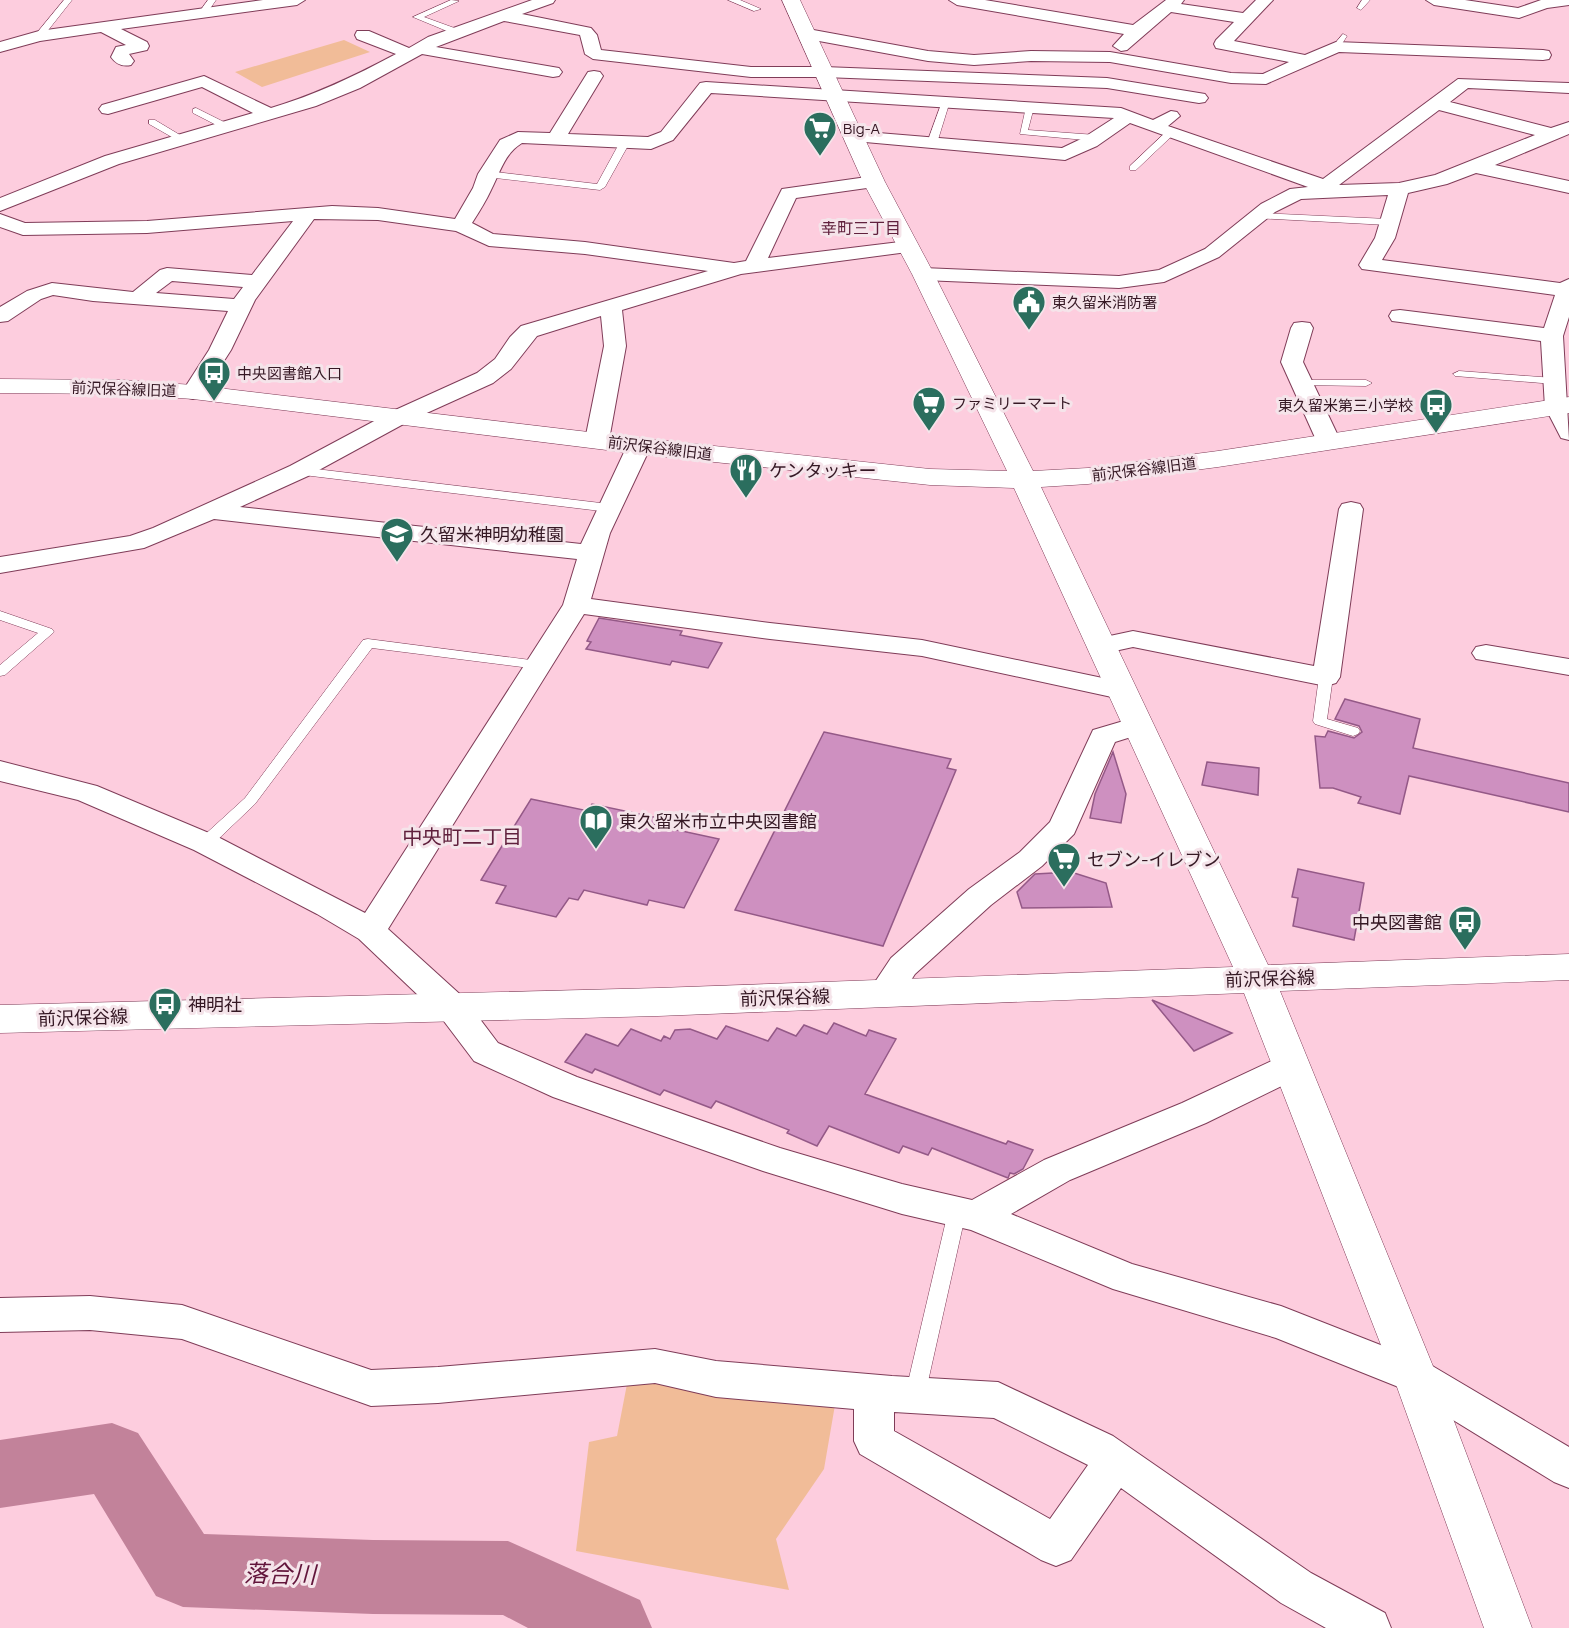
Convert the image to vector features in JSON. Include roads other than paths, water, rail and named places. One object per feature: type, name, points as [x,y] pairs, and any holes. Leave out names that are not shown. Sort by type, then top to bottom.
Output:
[{"type":"street","points":[[0,205],[112,160],[321,98],[354,84],[457,32],[547,0]]},
{"type":"street","points":[[791,0],[874,182],[923,274],[1024,480],[1256,978],[1415,1376],[1508,1628]]},
{"type":"street","points":[[957,0],[1136,31]]},
{"type":"street","points":[[1265,0],[1248,20],[1222,44],[1305,60]]},
{"type":"street","points":[[1434,0],[1522,27],[1543,55],[1557,64]]},
{"type":"street","points":[[1522,27],[1544,4],[1569,0]]},
{"type":"street","points":[[0,47],[39,36],[208,6],[288,1]]},
{"type":"street","points":[[1110,57],[1136,31],[1172,3],[1248,20]]},
{"type":"street","points":[[127,22],[137,8]]},
{"type":"street","points":[[504,16],[585,31],[589,35],[593,54],[751,72],[946,101],[1121,113],[1322,189]]},
{"type":"street","points":[[102,26],[141,46],[122,51],[119,57],[124,61]]},
{"type":"street","points":[[808,34],[928,56],[974,60],[1110,57],[1231,78],[1266,79],[1339,42],[1543,55]]},
{"type":"street","points":[[363,35],[415,52],[553,72]]},
{"type":"street","points":[[1030,81],[1031,57]]},
{"type":"street","points":[[556,139],[594,76]]},
{"type":"street","points":[[1162,130],[1199,98],[1231,78]]},
{"type":"street","points":[[108,109],[204,81],[269,114]]},
{"type":"street","points":[[461,225],[483,188],[487,174],[507,144],[518,137],[651,143],[667,136],[706,87],[1030,81],[1107,83],[1199,98]]},
{"type":"street","points":[[1322,189],[1464,83],[1569,88]]},
{"type":"street","points":[[1436,104],[1561,130]]},
{"type":"street","points":[[854,136],[1065,154],[1096,138],[1129,116]]},
{"type":"street","points":[[923,274],[1119,282],[1164,276],[1212,253],[1258,216],[1297,193],[1322,189],[1399,189],[1440,180],[1561,130]]},
{"type":"street","points":[[1475,167],[1569,187]]},
{"type":"street","points":[[746,267],[789,193],[874,182]]},
{"type":"street","points":[[1399,189],[1384,238],[1370,265],[1566,299],[1552,336],[1554,381],[1569,433]]},
{"type":"street","points":[[0,220],[23,229],[147,227],[332,212],[378,214],[417,221],[461,225],[489,240],[574,246],[746,267]]},
{"type":"street","points":[[193,392],[220,350],[241,306],[308,214]]},
{"type":"street","points":[[0,565],[135,543],[212,511],[299,471],[401,416],[485,378],[503,364],[518,342],[529,332],[746,267],[908,247]]},
{"type":"street","points":[[138,298],[167,274],[258,282]]},
{"type":"street","points":[[0,316],[34,295],[52,289],[241,306]]},
{"type":"street","points":[[597,440],[615,346],[611,306]]},
{"type":"street","points":[[1400,316],[1552,336]]},
{"type":"street","points":[[1302,328],[1292,362],[1329,442]]},
{"type":"street","name":"前沢保谷線旧道","points":[[0,386],[122,387],[193,392],[639,446],[930,477],[1024,480],[1088,476],[1563,406]]},
{"type":"street","points":[[370,931],[576,605],[597,533],[639,446]]},
{"type":"street","points":[[1101,646],[1133,639],[1326,677],[1351,509]]},
{"type":"street","points":[[212,511],[591,553]]},
{"type":"street","points":[[576,605],[770,631],[922,648],[1121,690]]},
{"type":"street","points":[[1486,652],[1569,667]]},
{"type":"street","points":[[884,993],[903,966],[980,897],[1031,859],[1064,827],[1103,736],[1137,726]]},
{"type":"street","points":[[0,771],[87,793],[205,843],[328,906],[370,931],[452,1006],[486,1052],[566,1087],[776,1161],[902,1199],[966,1214],[1126,1278],[1281,1323],[1415,1376],[1569,1469]]},
{"type":"street","name":"前沢保谷線","points":[[0,1019],[884,993],[1569,967]]},
{"type":"street","points":[[966,1214],[1057,1170],[1194,1113],[1292,1066]]},
{"type":"street","points":[[0,1315],[90,1313],[182,1322],[371,1388],[438,1385],[656,1366],[716,1379],[998,1400],[1099,1449],[1296,1588],[1369,1628]]},
{"type":"street","points":[[874,1392],[874,1441],[1056,1546],[1116,1460]]},
{"type":"lane","points":[[39,36],[68,0]]},
{"type":"lane","points":[[732,0],[757,9]]},
{"type":"lane","points":[[1361,8],[1366,0]]},
{"type":"lane","points":[[454,1],[417,17],[457,32]]},
{"type":"lane","points":[[932,143],[946,101]]},
{"type":"lane","points":[[1030,107],[1023,132],[1096,138]]},
{"type":"lane","points":[[196,111],[225,126]]},
{"type":"lane","points":[[152,122],[180,138]]},
{"type":"lane","points":[[1133,168],[1162,130]]},
{"type":"lane","points":[[487,174],[600,186],[625,142]]},
{"type":"lane","points":[[1258,216],[1388,222]]},
{"type":"lane","points":[[1459,374],[1554,381]]},
{"type":"lane","points":[[1302,383],[1366,383]]},
{"type":"lane","points":[[299,471],[609,508]]},
{"type":"lane","points":[[0,615],[47,632],[0,672]]},
{"type":"lane","points":[[205,843],[250,801],[368,643],[538,665]]},
{"type":"lane","points":[[1326,677],[1320,721],[1353,731]]},
{"type":"lane","points":[[915,1395],[966,1214]]},
{"type":"waterway","name":"落合川","points":[[0,1474],[112,1457],[183,1570],[373,1577],[508,1578],[612,1628]]},
{"type":"place","name":"Big-A","points":[[820,157]]},
{"type":"place","name":"東久留米消防署","points":[[1029,331]]},
{"type":"place","name":"中央図書館入口","points":[[214,402]]},
{"type":"place","name":"ファミリーマート","points":[[929,432]]},
{"type":"place","name":"東久留米第三小学校","points":[[1436,434]]},
{"type":"place","name":"ケンタッキー","points":[[746,499]]},
{"type":"place","name":"久留米神明幼稚園","points":[[397,563]]},
{"type":"place","name":"東久留米市立中央図書館","points":[[596,850]]},
{"type":"place","name":"セブン-イレブン","points":[[1064,888]]},
{"type":"place","name":"中央図書館","points":[[1465,951]]},
{"type":"place","name":"神明社","points":[[165,1033]]},
{"type":"district","name":"幸町三丁目","points":[[861,228]]},
{"type":"district","name":"中央町二丁目","points":[[462,836]]}]
